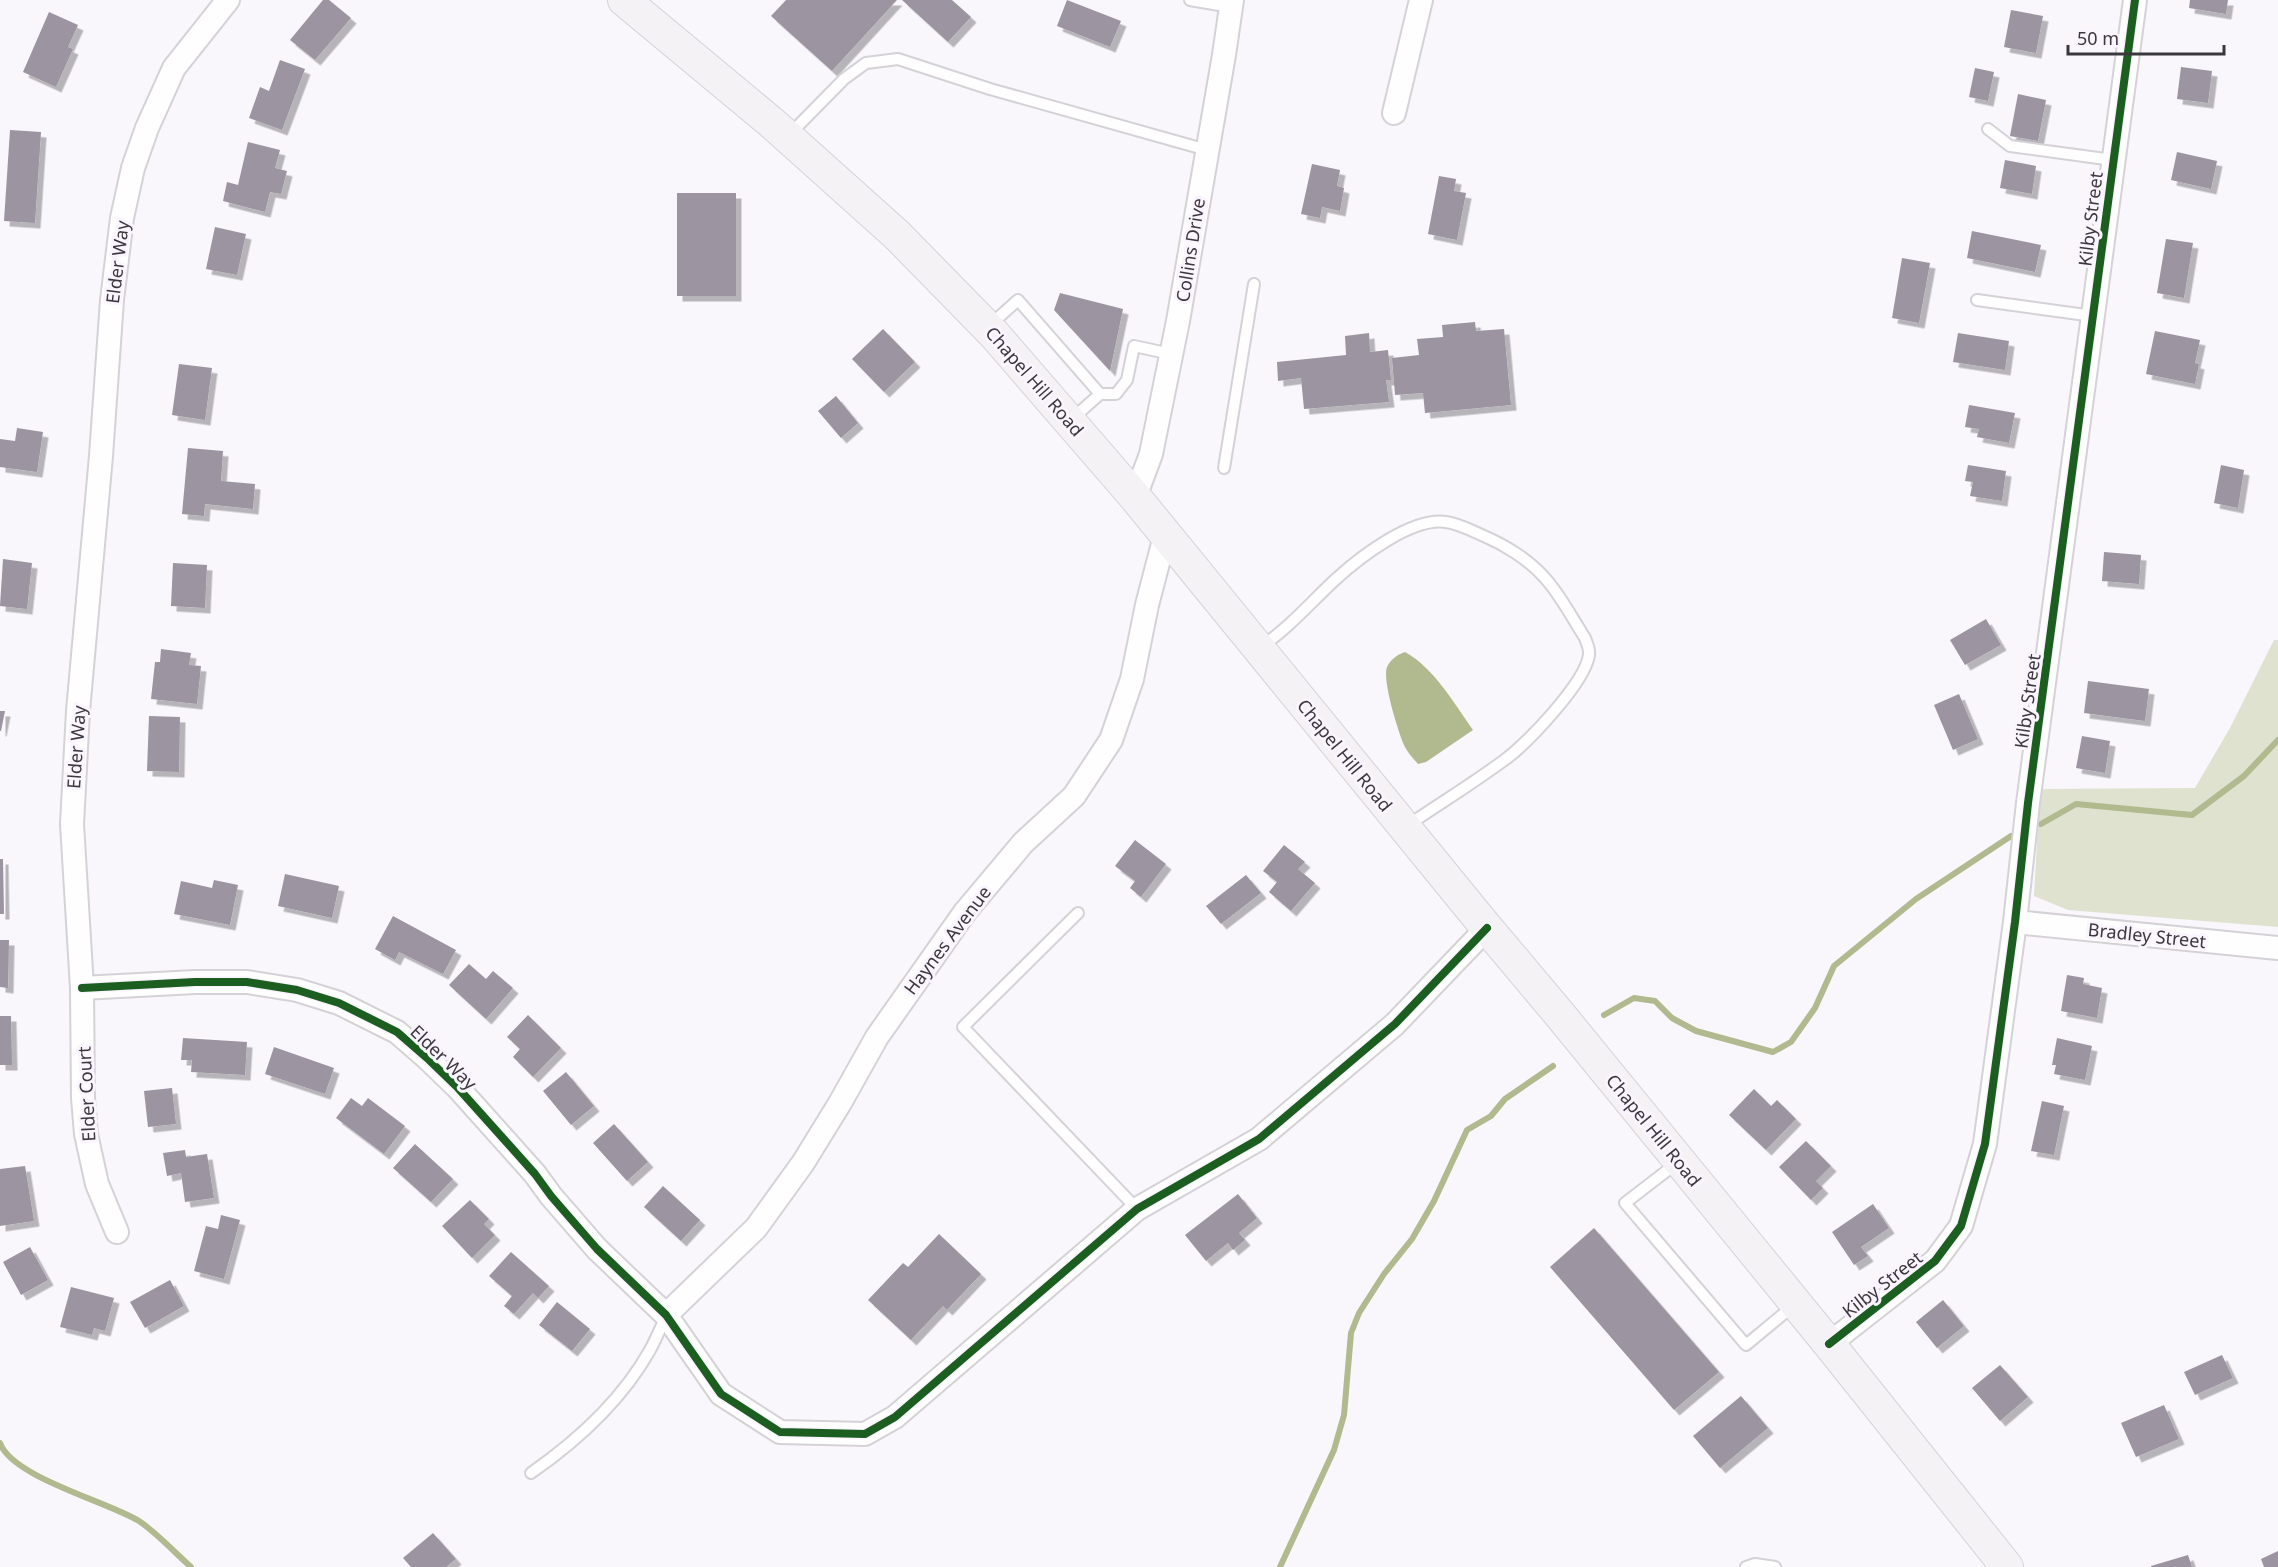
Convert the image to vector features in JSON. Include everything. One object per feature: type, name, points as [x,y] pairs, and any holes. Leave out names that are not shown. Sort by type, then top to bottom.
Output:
[{"type":"main road","name":"Chapel Hill Road","points":[[624,0],[787,136],[897,235],[988,327],[1135,497],[1829,1344],[2007,1567]]},
{"type":"street","name":"Elder Way","points":[[228,0],[174,68],[147,128],[133,168],[122,218],[112,300],[101,456],[78,711],[72,824],[82,987],[247,982],[297,990],[339,1003],[397,1032],[428,1058],[458,1088],[535,1174],[597,1249],[666,1315],[721,1394],[780,1432],[865,1434],[895,1417],[1137,1209],[1259,1139],[1395,1024],[1487,928]]},
{"type":"street","points":[[1394,113],[1421,0]]},
{"type":"street","name":"Kilby Street","points":[[1829,1344],[1935,1261],[1961,1226],[1985,1144],[2135,0]]},
{"type":"street","name":"Collins Drive","points":[[1135,497],[1152,454],[1172,354],[1231,4]]},
{"type":"street","name":"Haynes Avenue","points":[[666,1315],[756,1228],[803,1162],[840,1103],[877,1036],[965,912],[1023,843],[1074,796],[1111,740],[1132,680],[1147,605],[1165,536]]},
{"type":"street","name":"Bradley Street","points":[[2015,922],[2278,948]]},
{"type":"street","name":"Elder Court","points":[[82,987],[83,1098],[86,1134],[97,1184],[117,1232]]},
{"type":"lane","points":[[1190,0],[1231,4]]},
{"type":"lane","points":[[787,136],[844,79],[866,63],[898,59],[990,89],[1207,150]]},
{"type":"lane","points":[[1988,129],[2010,146],[2113,160]]},
{"type":"lane","points":[[1224,468],[1254,285]]},
{"type":"lane","points":[[988,327],[1018,300],[1100,394]]},
{"type":"lane","points":[[1977,300],[2093,316]]},
{"type":"lane","points":[[1070,422],[1100,394],[1116,394],[1127,380],[1134,346],[1172,354]]},
{"type":"lane","points":[[1258,649],[1297,618],[1336,578],[1393,537],[1410,527],[1429,522],[1444,522],[1463,527],[1494,540],[1526,561],[1545,578],[1585,638],[1589,648],[1589,657],[1584,669],[1570,692],[1516,750],[1404,828]]},
{"type":"lane","points":[[1078,913],[963,1027],[1137,1209]]},
{"type":"lane","points":[[1679,1161],[1625,1203],[1746,1345],[1796,1304]]},
{"type":"lane","points":[[531,1473],[558,1454],[595,1421],[629,1381],[651,1349],[666,1315]]},
{"type":"lane","points":[[1746,1567],[1755,1564],[1775,1567]]},
{"type":"shaded area","points":[[2274,640],[2278,640],[2278,927],[2068,910],[2034,896],[2040,789],[2195,788],[2230,728]]},
{"type":"shaded area","points":[[1405,652],[1434,677],[1473,730],[1426,762],[1418,764],[1401,738],[1387,683],[1388,664]]},
{"type":"building","points":[[323,0],[329,0],[351,18],[315,60],[290,40]]},
{"type":"building","points":[[786,0],[897,0],[832,71],[771,16]]},
{"type":"building","points":[[902,0],[952,0],[971,17],[948,42]]},
{"type":"building","points":[[1067,0],[1121,21],[1110,47],[1057,26]]},
{"type":"building","points":[[2190,0],[2228,0],[2226,14],[2189,8]]},
{"type":"building","points":[[2011,10],[2043,16],[2036,53],[2004,47]]},
{"type":"building","points":[[49,12],[78,25],[68,47],[73,49],[56,87],[23,72]]},
{"type":"building","points":[[280,60],[305,69],[282,130],[249,118],[260,87],[269,91]]},
{"type":"building","points":[[2181,67],[2212,71],[2208,103],[2177,99]]},
{"type":"building","points":[[1975,68],[1994,72],[1988,101],[1969,97]]},
{"type":"building","points":[[2018,94],[2046,100],[2038,141],[2010,136]]},
{"type":"building","points":[[10,130],[41,132],[35,223],[4,221]]},
{"type":"building","points":[[248,142],[280,150],[275,168],[287,171],[281,194],[270,192],[265,212],[223,201],[227,182],[238,185]]},
{"type":"building","points":[[2177,152],[2217,161],[2211,189],[2171,180]]},
{"type":"building","points":[[2005,160],[2036,166],[2032,194],[2000,188]]},
{"type":"building","points":[[1312,164],[1340,170],[1337,186],[1344,188],[1340,211],[1322,207],[1320,218],[1301,214]]},
{"type":"building","points":[[1439,176],[1456,179],[1454,191],[1466,193],[1457,240],[1428,234]]},
{"type":"building","points":[[677,193],[736,193],[736,296],[677,296]]},
{"type":"building","points":[[215,227],[246,234],[237,275],[206,269]]},
{"type":"building","points":[[1972,231],[2041,245],[2035,272],[1967,258]]},
{"type":"building","points":[[2166,239],[2193,243],[2184,298],[2157,293]]},
{"type":"building","points":[[1902,258],[1930,263],[1919,323],[1892,318]]},
{"type":"building","points":[[1060,293],[1123,309],[1110,371],[1054,310]]},
{"type":"building","points":[[1475,322],[1476,331],[1504,329],[1511,405],[1425,413],[1423,393],[1395,395],[1392,358],[1419,355],[1417,339],[1443,337],[1442,325]]},
{"type":"building","points":[[883,329],[915,362],[884,392],[852,359]]},
{"type":"building","points":[[2155,331],[2200,340],[2195,363],[2199,364],[2195,384],[2146,374]]},
{"type":"building","points":[[1369,333],[1370,352],[1388,350],[1391,380],[1386,380],[1389,402],[1304,409],[1301,378],[1278,381],[1277,362],[1346,355],[1345,336]]},
{"type":"building","points":[[1958,333],[2009,341],[2005,370],[1953,362]]},
{"type":"building","points":[[179,364],[212,368],[205,420],[172,415]]},
{"type":"building","points":[[836,396],[858,423],[841,438],[818,411]]},
{"type":"building","points":[[1969,405],[2015,413],[2009,443],[1977,437],[1979,429],[1965,427]]},
{"type":"building","points":[[17,428],[43,432],[37,472],[0,467],[0,439],[15,441]]},
{"type":"building","points":[[188,448],[223,451],[221,481],[255,484],[253,509],[205,504],[204,516],[182,514]]},
{"type":"building","points":[[1968,465],[2006,471],[2002,501],[1970,496],[1973,482],[1965,481]]},
{"type":"building","points":[[2221,465],[2244,470],[2238,508],[2214,503]]},
{"type":"building","points":[[2104,552],[2141,555],[2139,584],[2102,581]]},
{"type":"building","points":[[3,559],[32,563],[27,609],[0,606]]},
{"type":"building","points":[[173,563],[207,565],[205,608],[171,606]]},
{"type":"building","points":[[1986,619],[2001,645],[1965,665],[1950,640]]},
{"type":"building","points":[[161,649],[191,653],[189,665],[201,666],[197,704],[151,699],[155,662],[160,662]]},
{"type":"building","points":[[2088,681],[2149,689],[2145,721],[2084,713]]},
{"type":"building","points":[[1959,694],[1978,739],[1953,750],[1934,705]]},
{"type":"building","points":[[0,711],[5,711],[1,731],[0,731]]},
{"type":"building","points":[[149,716],[180,717],[179,772],[147,771]]},
{"type":"building","points":[[2082,736],[2110,741],[2105,773],[2076,768]]},
{"type":"building","points":[[1135,840],[1166,864],[1141,897],[1130,888],[1135,881],[1115,866]]},
{"type":"building","points":[[1284,845],[1305,862],[1298,869],[1315,883],[1291,911],[1269,892],[1277,882],[1263,871]]},
{"type":"building","points":[[0,859],[3,859],[4,914],[0,914]]},
{"type":"building","points":[[285,874],[339,886],[332,918],[278,906]]},
{"type":"building","points":[[1246,875],[1261,893],[1221,924],[1206,906]]},
{"type":"building","points":[[214,880],[238,885],[230,925],[174,914],[181,881],[212,888]]},
{"type":"building","points":[[393,916],[456,950],[443,974],[399,952],[395,960],[375,949]]},
{"type":"building","points":[[0,940],[9,940],[8,988],[0,987]]},
{"type":"building","points":[[469,964],[486,979],[493,971],[513,988],[486,1019],[449,985]]},
{"type":"building","points":[[2067,975],[2084,978],[2083,984],[2102,988],[2097,1018],[2061,1011]]},
{"type":"building","points":[[528,1015],[561,1048],[533,1077],[513,1057],[520,1049],[507,1037]]},
{"type":"building","points":[[0,1016],[11,1016],[12,1065],[0,1065]]},
{"type":"building","points":[[183,1038],[247,1042],[245,1075],[191,1072],[192,1060],[181,1060]]},
{"type":"building","points":[[2057,1038],[2092,1046],[2085,1080],[2054,1074],[2056,1065],[2052,1065]]},
{"type":"building","points":[[274,1047],[334,1068],[325,1094],[265,1074]]},
{"type":"building","points":[[566,1072],[594,1106],[571,1125],[543,1091]]},
{"type":"building","points":[[172,1088],[176,1124],[148,1127],[144,1091]]},
{"type":"building","points":[[1754,1089],[1771,1106],[1777,1100],[1796,1119],[1766,1150],[1729,1115]]},
{"type":"building","points":[[351,1098],[362,1106],[368,1098],[405,1126],[384,1154],[336,1118]]},
{"type":"building","points":[[2042,1101],[2064,1106],[2054,1155],[2031,1151]]},
{"type":"building","points":[[614,1124],[648,1162],[627,1181],[593,1143]]},
{"type":"building","points":[[1806,1141],[1831,1166],[1816,1181],[1823,1188],[1811,1200],[1779,1167]]},
{"type":"building","points":[[415,1144],[453,1179],[431,1202],[393,1168]]},
{"type":"building","points":[[185,1150],[186,1157],[207,1154],[214,1198],[185,1202],[181,1173],[167,1176],[163,1153]]},
{"type":"building","points":[[25,1166],[34,1221],[0,1226],[0,1169]]},
{"type":"building","points":[[663,1186],[700,1220],[681,1241],[644,1207]]},
{"type":"building","points":[[1238,1194],[1257,1218],[1239,1233],[1245,1240],[1233,1250],[1228,1243],[1206,1261],[1185,1235]]},
{"type":"building","points":[[470,1200],[489,1219],[484,1224],[495,1235],[472,1258],[442,1226]]},
{"type":"building","points":[[1873,1204],[1889,1228],[1861,1247],[1868,1256],[1854,1265],[1832,1232]]},
{"type":"building","points":[[221,1215],[240,1220],[224,1279],[194,1271],[206,1226],[218,1229]]},
{"type":"building","points":[[1594,1228],[1719,1372],[1674,1410],[1550,1267]]},
{"type":"building","points":[[939,1234],[981,1274],[947,1310],[943,1306],[911,1340],[868,1300],[903,1263],[908,1267]]},
{"type":"building","points":[[30,1247],[48,1280],[21,1295],[3,1262]]},
{"type":"building","points":[[511,1252],[549,1286],[538,1298],[533,1293],[514,1314],[504,1306],[512,1296],[489,1276]]},
{"type":"building","points":[[170,1280],[184,1306],[145,1328],[130,1302]]},
{"type":"building","points":[[71,1287],[114,1298],[105,1331],[94,1328],[92,1335],[60,1327]]},
{"type":"building","points":[[1943,1300],[1964,1326],[1937,1348],[1916,1322]]},
{"type":"building","points":[[557,1302],[590,1329],[572,1351],[539,1325]]},
{"type":"building","points":[[2222,1355],[2233,1378],[2195,1395],[2184,1372]]},
{"type":"building","points":[[2000,1365],[2028,1397],[2000,1421],[1972,1388]]},
{"type":"building","points":[[1741,1396],[1768,1428],[1720,1468],[1693,1436]]},
{"type":"building","points":[[2164,1405],[2179,1439],[2136,1457],[2121,1423]]},
{"type":"building","points":[[433,1533],[456,1559],[446,1567],[411,1567],[403,1558]]},
{"type":"building","points":[[2278,1551],[2278,1567],[2264,1567],[2261,1559]]},
{"type":"building","points":[[2188,1555],[2192,1567],[2151,1567],[2151,1566]]},
{"type":"waterway","points":[[2041,824],[2076,804],[2192,815],[2244,776],[2278,740]]},
{"type":"waterway","points":[[1604,1015],[1634,998],[1655,1001],[1672,1018],[1696,1031],[1773,1052],[1791,1042],[1815,1008],[1834,966],[1916,899],[2011,836]]},
{"type":"waterway","points":[[1280,1567],[1334,1450],[1344,1415],[1351,1333],[1359,1313],[1384,1274],[1412,1239],[1434,1201],[1467,1130],[1491,1116],[1505,1099],[1553,1066]]},
{"type":"waterway","points":[[0,1443],[8,1455],[22,1467],[139,1521],[191,1567]]},
{"type":"cycle path","points":[[1829,1344],[1935,1261],[1961,1226],[1985,1144],[2135,0]]},
{"type":"cycle path","points":[[82,988],[195,982],[247,982],[297,990],[339,1003],[397,1032],[458,1088],[535,1174],[597,1249],[666,1315],[721,1394],[780,1432],[865,1434],[895,1417],[1137,1209],[1259,1139],[1395,1024],[1487,928]]}]
